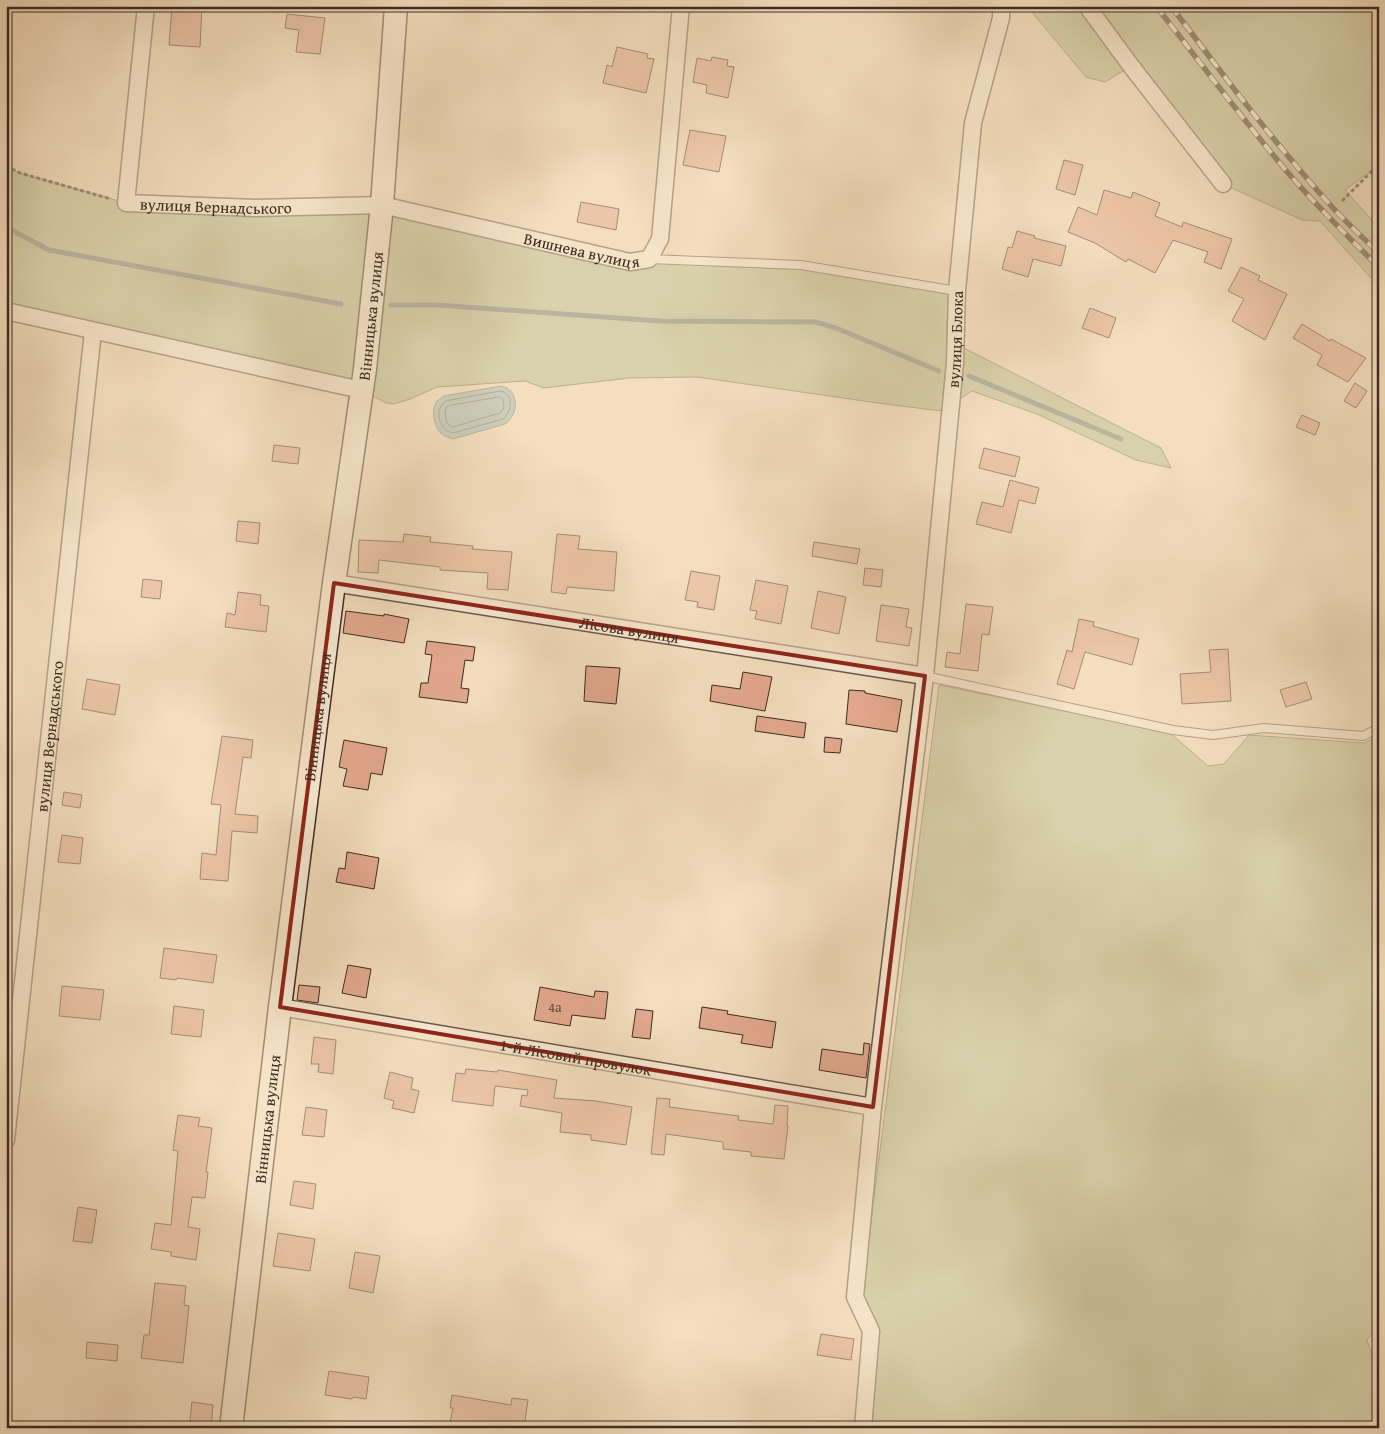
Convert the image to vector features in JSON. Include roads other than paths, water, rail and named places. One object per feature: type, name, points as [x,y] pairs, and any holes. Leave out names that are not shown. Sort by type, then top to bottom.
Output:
[{"type":"street","name":"вулиця Вернадського","points":[[146,6],[126,203],[256,208],[382,205]]},
{"type":"street","name":"Вінницька вулиця","points":[[231,1428],[280,1007],[334,583],[365,369],[382,205],[396,6]]},
{"type":"street","name":"Вишнева вулиця","points":[[382,205],[630,262],[648,259],[660,239],[681,6]]},
{"type":"street","name":"вулиця Блока","points":[[863,1428],[871,1331],[855,1297],[872,1107],[925,676],[955,363],[957,291],[973,123],[1001,18],[1001,6]]},
{"type":"street","points":[[1087,6],[1223,184]]},
{"type":"street","points":[[6,311],[361,390]]},
{"type":"street","name":"вулиця Вернадського","points":[[6,1140],[93,331]]},
{"type":"street","name":"Лісова вулиця","points":[[334,583],[925,676]]},
{"type":"street","name":"1-й Лісовий провулок","points":[[280,1007],[872,1107]]},
{"type":"lane","points":[[648,259],[801,265],[957,291]]},
{"type":"lane","points":[[925,676],[1173,730],[1213,736],[1264,728],[1363,736],[1379,728]]},
{"type":"water","points":[[501,386],[512,392],[515,403],[513,414],[505,424],[453,439],[443,435],[437,429],[434,410],[435,404],[440,398]]},
{"type":"waterway","points":[[6,227],[49,250],[341,304]]},
{"type":"waterway","points":[[391,305],[437,305],[659,321],[816,322],[836,328],[939,371]]},
{"type":"waterway","points":[[969,376],[1121,439]]},
{"type":"railway","points":[[1156,6],[1238,112],[1289,174],[1379,267]]},
{"type":"railway","points":[[1171,6],[1291,159],[1333,208],[1379,253]]}]
